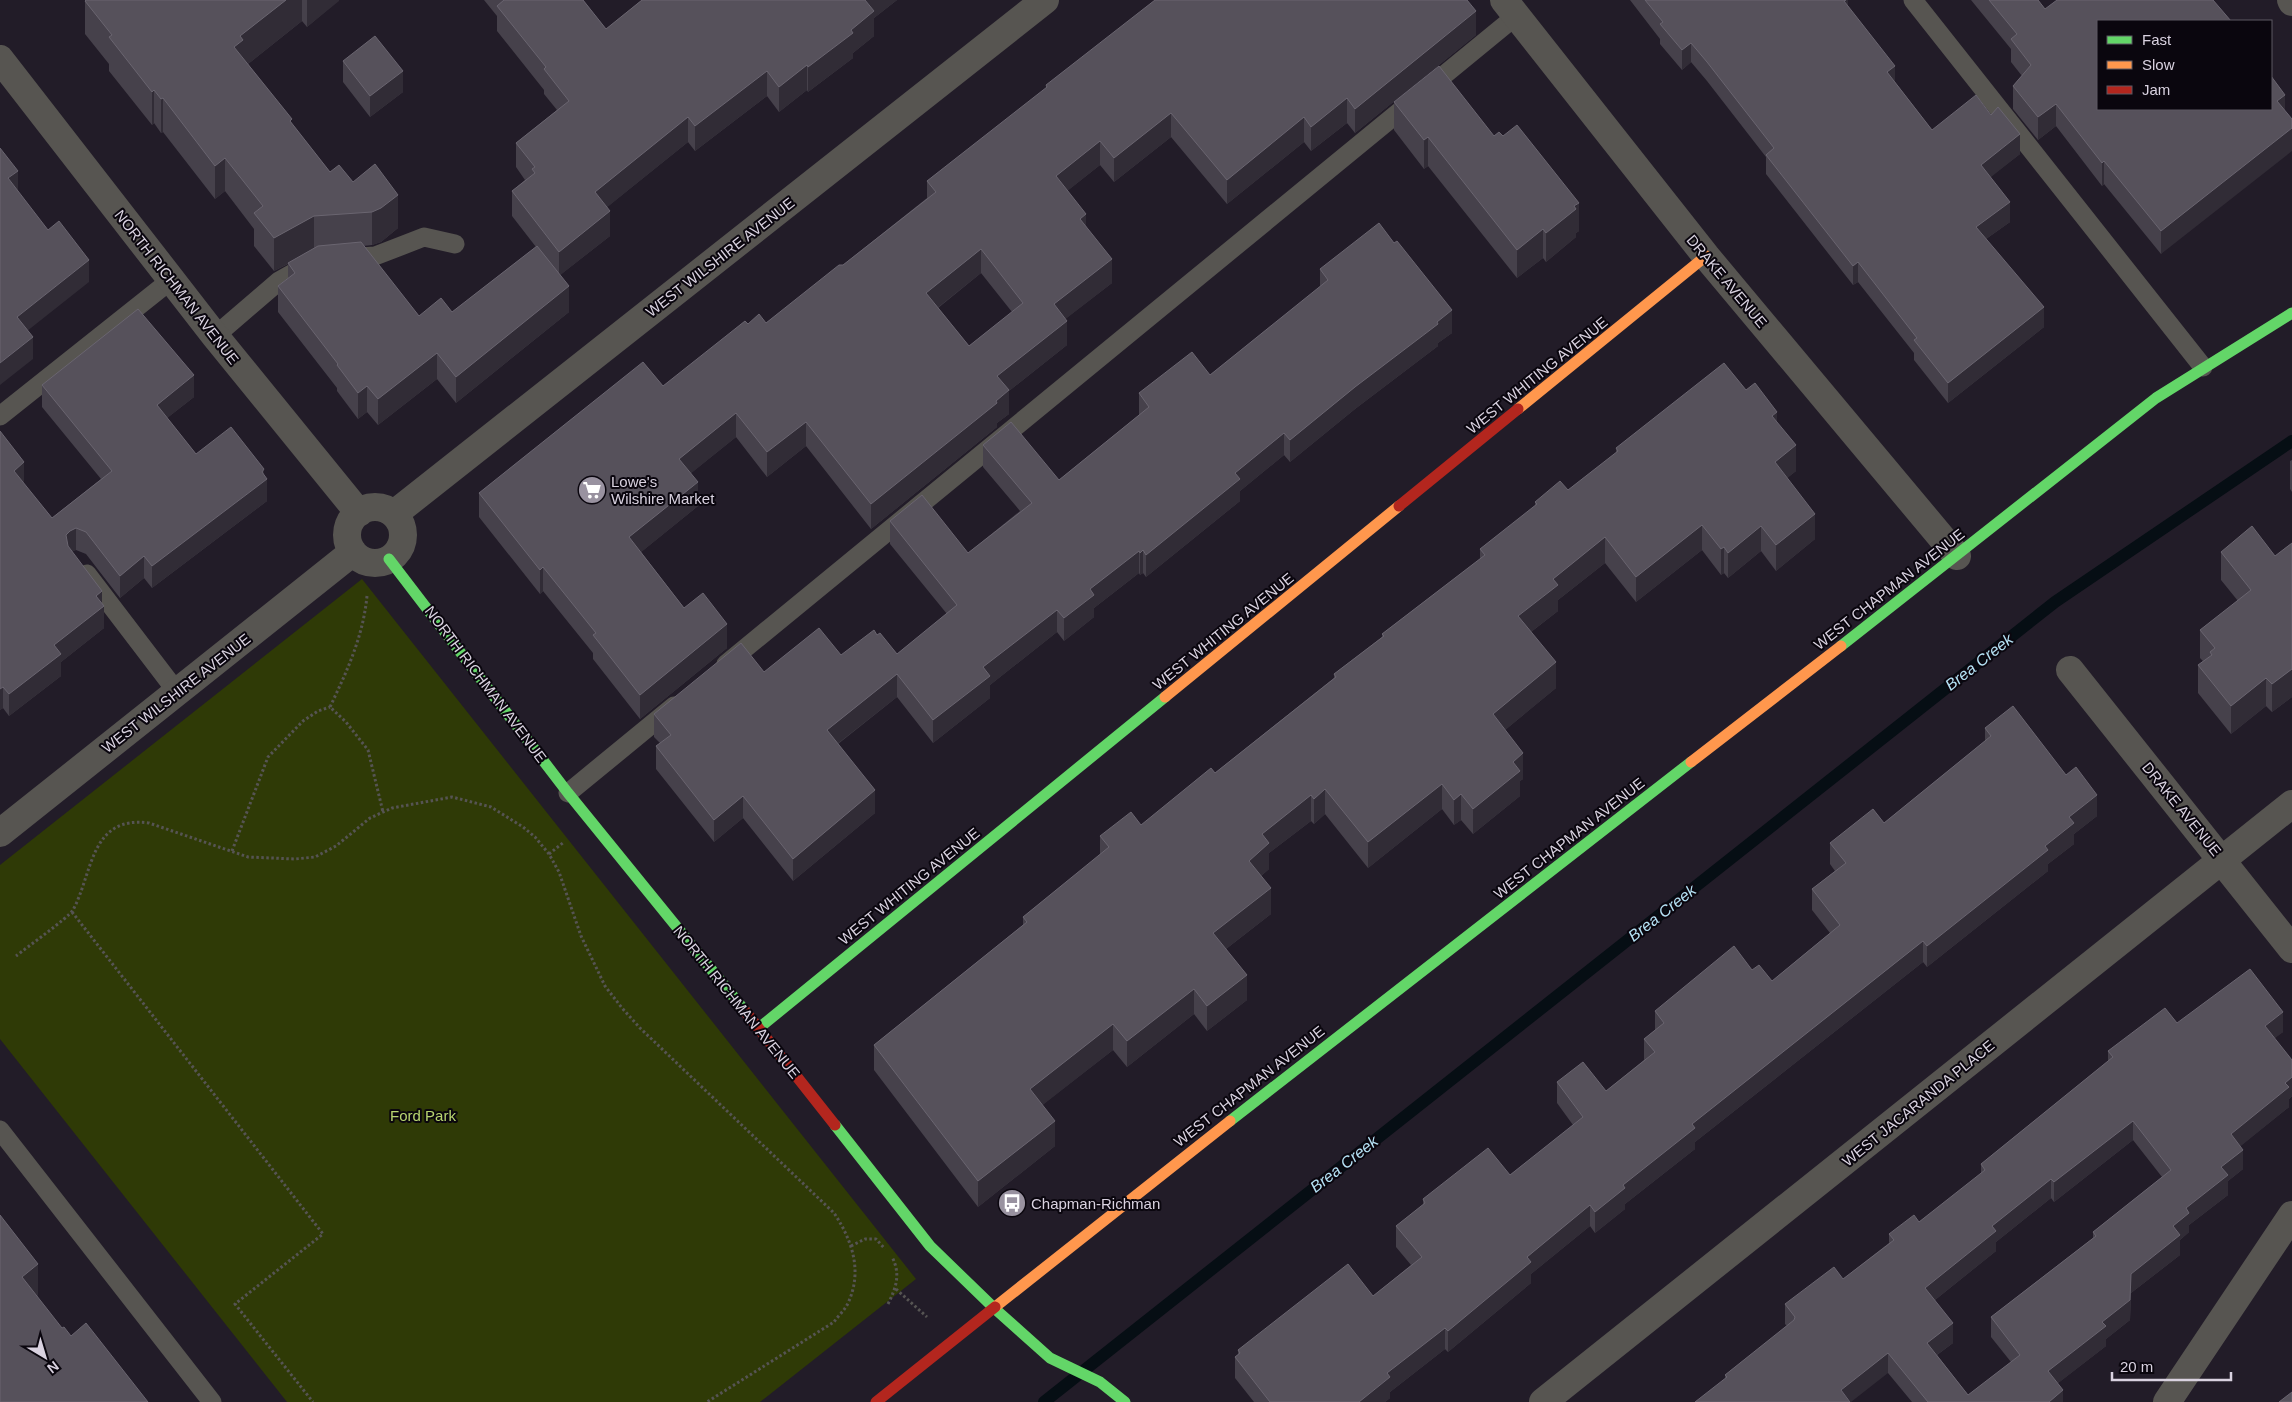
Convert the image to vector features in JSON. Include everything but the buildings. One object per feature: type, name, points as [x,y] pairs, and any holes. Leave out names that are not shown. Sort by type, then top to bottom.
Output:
[{"type":"street","name":"WEST WILSHIRE AVENUE","points":[[394,514],[1045,0]]},
{"type":"street","name":"DRAKE AVENUE","points":[[1510,8],[1706,256],[1957,556]]},
{"type":"street","name":"NORTH RICHMAN AVENUE","points":[[0,59],[215,336],[359,512]]},
{"type":"street","name":"WEST WHITING AVENUE","points":[[758,1028],[1706,256]]},
{"type":"street","name":"WEST CHAPMAN AVENUE","points":[[876,1402],[1286,1076],[1957,556],[2156,398],[2203,366],[2292,313]]},
{"type":"street","points":[[377,507],[386,509],[394,514],[400,522],[403,540],[400,550],[389,559],[376,563],[367,562],[353,552],[349,545],[348,527],[352,518],[359,512],[377,507]]},
{"type":"street","name":"WEST WILSHIRE AVENUE","points":[[0,833],[353,552]]},
{"type":"street","name":"NORTH RICHMAN AVENUE","points":[[389,559],[568,793],[758,1028],[930,1246],[994,1308],[1050,1358],[1100,1382],[1125,1402]]},
{"type":"street","name":"DRAKE AVENUE","points":[[2070,670],[2292,949]]},
{"type":"street","name":"WEST JACARANDA PLACE","points":[[1543,1402],[2292,804]]},
{"type":"street","points":[[2167,1402],[2292,1215]]},
{"type":"lane","points":[[1913,0],[2203,366]]},
{"type":"lane","points":[[715,673],[1510,8]]},
{"type":"lane","points":[[215,336],[279,281],[315,261],[374,256],[424,238],[455,244]]},
{"type":"lane","points":[[0,416],[171,280]]},
{"type":"lane","points":[[77,562],[177,692]]},
{"type":"lane","points":[[568,793],[692,692]]},
{"type":"lane","points":[[0,1130],[212,1402]]},
{"type":"path","points":[[232,851],[268,757],[303,721],[318,711],[330,707],[354,657],[368,596]]},
{"type":"path","points":[[330,707],[346,722],[368,750],[383,812]]},
{"type":"path","points":[[16,956],[72,912],[97,846],[108,834],[120,826],[135,821],[150,823],[248,857],[272,859],[315,857],[336,846],[370,818],[416,802],[452,798],[491,807],[535,837],[559,872],[581,936],[605,986],[640,1028],[834,1213],[849,1236],[855,1276],[848,1303],[834,1322],[707,1402]]},
{"type":"path","points":[[72,912],[323,1234],[235,1304],[313,1402]]},
{"type":"path","points":[[851,1246],[865,1239],[876,1239],[893,1259],[897,1272],[896,1289],[888,1304]]},
{"type":"path","points":[[896,1289],[955,1340]]},
{"type":"green space","name":"Ford Park","points":[[362,579],[916,1279],[760,1402],[287,1402],[0,1039],[0,865]]},
{"type":"waterway","name":"Brea Creek","points":[[1044,1402],[2055,602],[2292,441]]},
{"type":"traffic: fast","points":[[1841,646],[2156,398],[2292,313]]},
{"type":"traffic: fast","points":[[389,559],[568,793],[745,1011]]},
{"type":"traffic: fast","points":[[759,1028],[1165,697]]},
{"type":"traffic: fast","points":[[1230,1121],[1691,762]]},
{"type":"traffic: fast","points":[[835,1125],[930,1246],[994,1308],[1050,1358],[1100,1382],[1125,1402]]},
{"type":"traffic: slow","points":[[1518,409],[1706,256]]},
{"type":"traffic: slow","points":[[1165,697],[1399,506]]},
{"type":"traffic: slow","points":[[1691,762],[1841,646]]},
{"type":"traffic: slow","points":[[995,1307],[1230,1121]]},
{"type":"traffic: jam","points":[[1399,506],[1518,409]]},
{"type":"traffic: jam","points":[[745,1011],[835,1125]]},
{"type":"traffic: jam","points":[[876,1402],[995,1307]]},
{"type":"place","name":"Lowe's Wilshire Market","points":[[592,490]]},
{"type":"place","name":"Chapman-Richman","points":[[1012,1203]]}]
